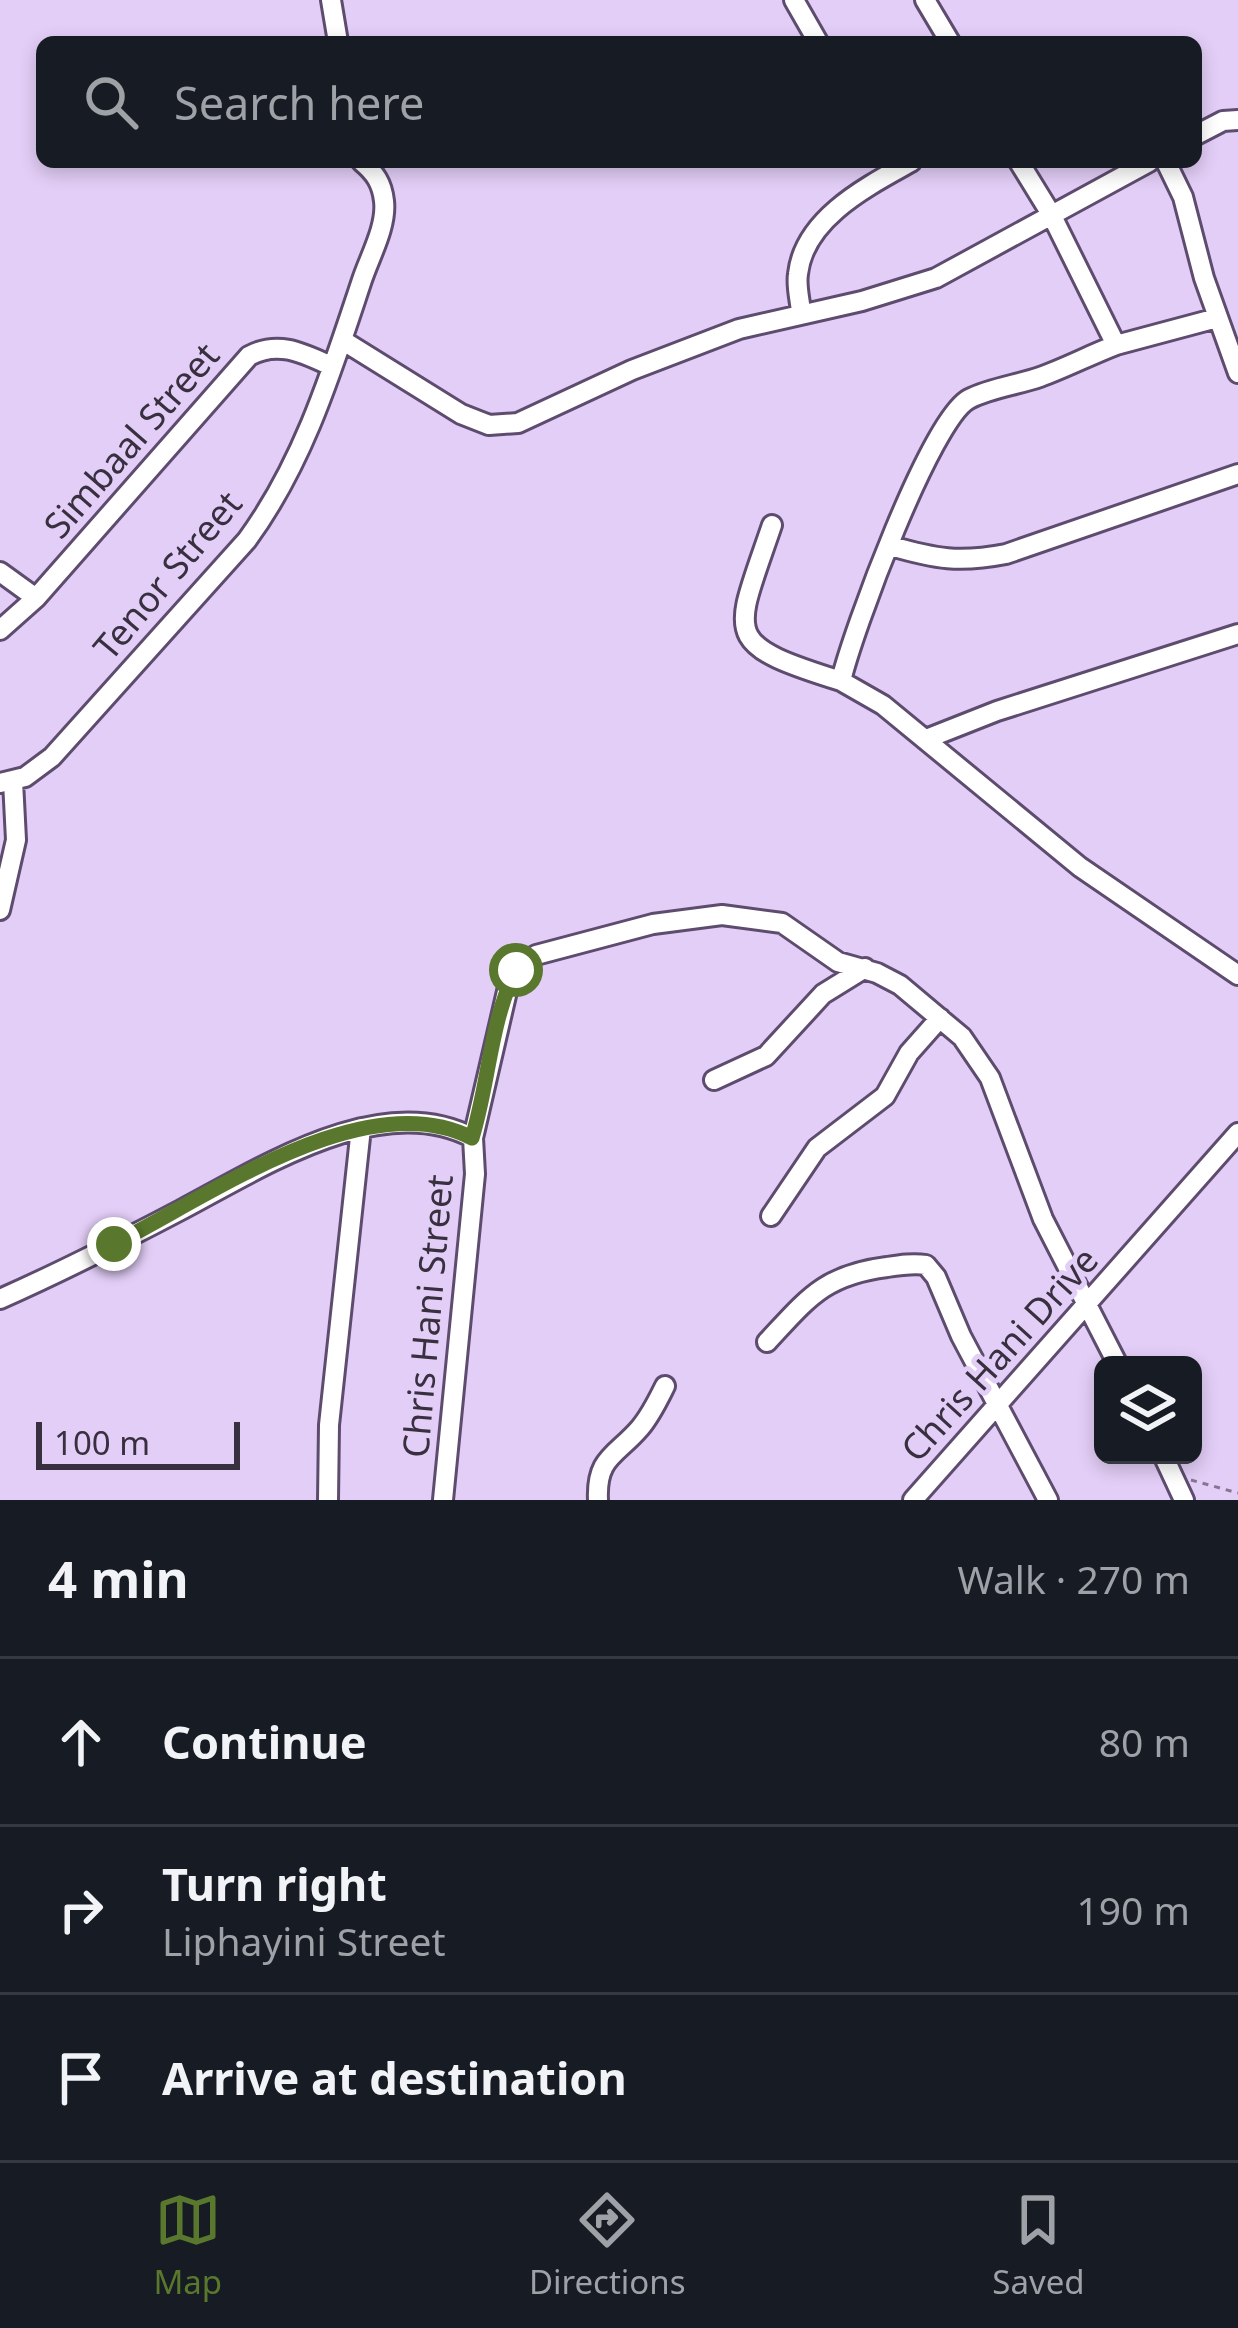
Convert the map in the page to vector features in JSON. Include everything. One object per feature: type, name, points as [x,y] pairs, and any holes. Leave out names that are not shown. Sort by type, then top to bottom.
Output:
[{"type":"street","points":[[331,0],[337,36]]},
{"type":"street","points":[[794,0],[815,36]]},
{"type":"street","points":[[926,0],[947,36]]},
{"type":"street","points":[[1202,132],[1223,121],[1238,120]]},
{"type":"street","name":"Tenor Street","points":[[6,782],[39,769],[52,757],[247,540],[272,502],[317,413],[384,215],[380,183],[367,168]]},
{"type":"street","points":[[801,312],[797,277],[811,239],[848,201],[901,168]]},
{"type":"street","points":[[1022,168],[1052,214],[1116,345]]},
{"type":"street","points":[[342,340],[461,414],[503,425],[534,417],[673,353],[801,312],[862,301],[936,278],[1139,168]]},
{"type":"street","points":[[1169,168],[1183,197],[1216,319],[1238,373]]},
{"type":"street","points":[[841,681],[863,608],[927,460],[958,408],[970,399],[1039,378],[1116,345],[1216,319]]},
{"type":"street","name":"Simbaal Street","points":[[0,630],[36,598],[249,356],[279,348],[331,366]]},
{"type":"street","points":[[891,546],[935,559],[966,561],[1006,554],[1238,474]]},
{"type":"street","points":[[772,525],[743,621],[746,634],[760,652],[841,681],[883,705],[1080,867],[1238,975]]},
{"type":"street","points":[[0,572],[36,598]]},
{"type":"street","points":[[926,740],[997,711],[1238,634]]},
{"type":"street","points":[[0,910],[16,840],[6,782]]},
{"type":"street","name":"Chris Hani Street","points":[[443,1500],[475,1174],[472,1138],[508,987],[516,970],[536,955],[653,924],[722,915],[782,923],[838,962],[865,968],[900,985],[962,1037],[990,1078],[1043,1219],[1113,1356]]},
{"type":"street","points":[[714,1080],[766,1056],[823,994],[865,968]]},
{"type":"street","points":[[771,1216],[817,1148],[885,1096],[909,1053],[940,1018]]},
{"type":"street","points":[[0,1299],[249,1172],[361,1128],[406,1123],[440,1127],[472,1138]]},
{"type":"street","points":[[328,1500],[329,1425],[361,1128]]},
{"type":"street","name":"Chris Hani Drive","points":[[913,1500],[1238,1133]]},
{"type":"street","points":[[767,1342],[838,1276],[922,1264],[935,1277],[1048,1500]]},
{"type":"street","points":[[598,1500],[604,1463],[639,1430],[665,1385]]},
{"type":"street","points":[[1167,1464],[1184,1500]]},
{"type":"path","points":[[1172,1475],[1238,1493]]},
{"type":"route","points":[[114,1244],[249,1172],[361,1128],[406,1123],[440,1127],[472,1138],[486,1094],[500,1012],[516,970]]}]
